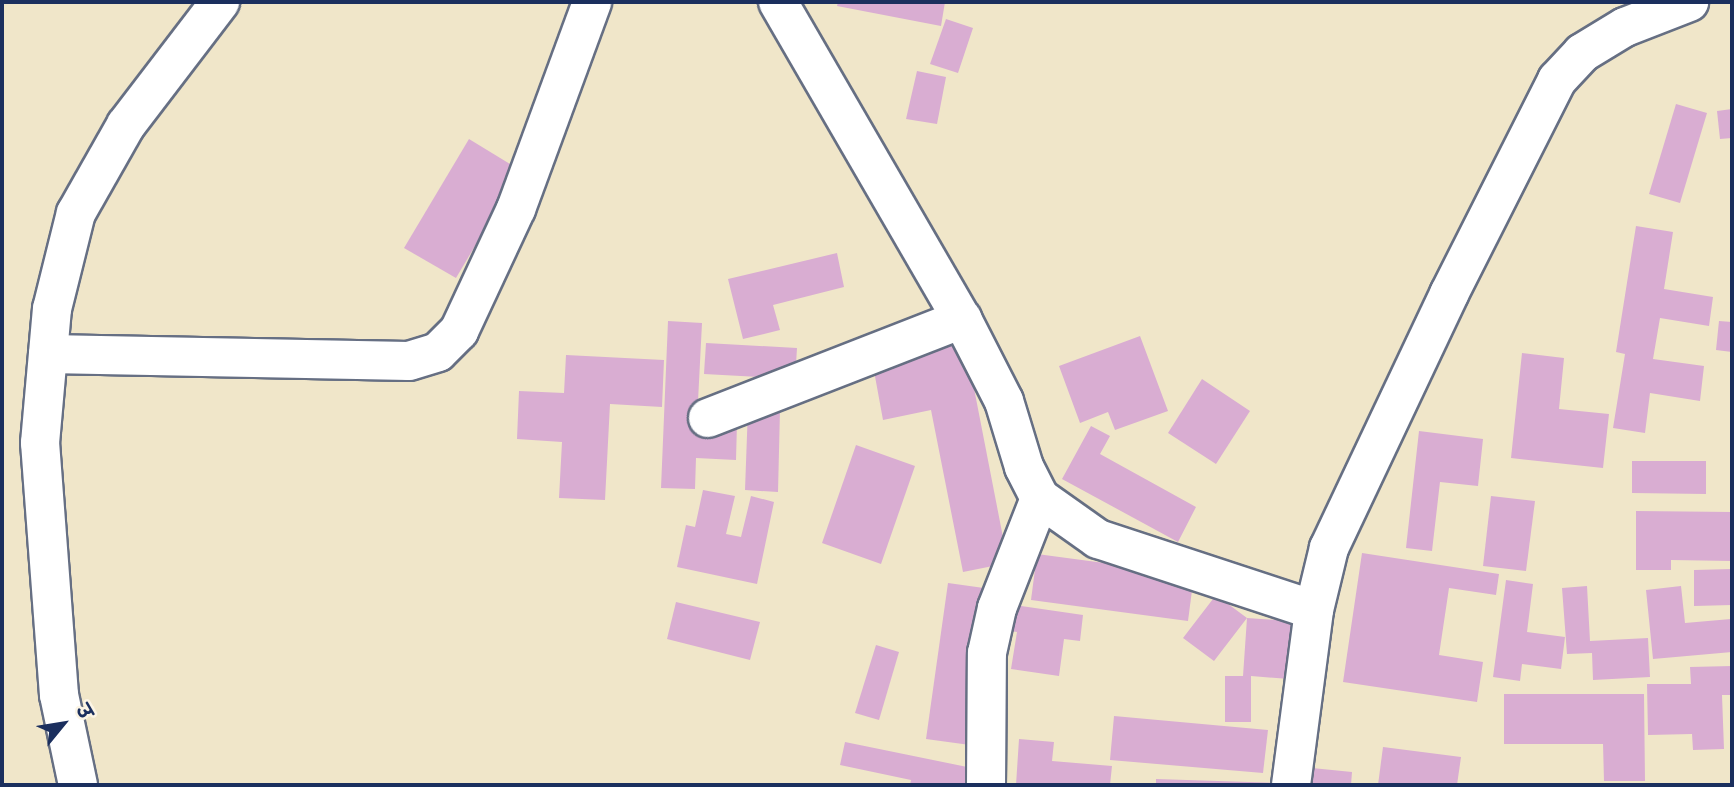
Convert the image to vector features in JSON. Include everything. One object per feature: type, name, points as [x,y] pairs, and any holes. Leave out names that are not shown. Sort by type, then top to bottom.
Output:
[{"type":"street","points":[[78,785],[59,695],[41,456],[52,309],[76,213],[126,125],[220,2]]},
{"type":"street","points":[[48,354],[409,361],[438,352],[460,331],[516,209],[592,2]]},
{"type":"street","points":[[778,2],[962,319],[1004,401],[1024,467],[1040,498],[1098,539],[1314,610]]},
{"type":"street","points":[[1291,785],[1314,610],[1329,548],[1449,294],[1557,80],[1582,53],[1625,27],[1689,2]]},
{"type":"street","points":[[708,418],[962,319]]},
{"type":"street","points":[[986,785],[987,653],[997,608],[1040,498]]},
{"type":"building","points":[[838,2],[945,2],[941,26],[837,6]]},
{"type":"building","points":[[946,19],[973,28],[958,73],[930,64]]},
{"type":"building","points":[[917,71],[946,77],[937,124],[906,119]]},
{"type":"building","points":[[1676,104],[1707,113],[1680,203],[1649,194]]},
{"type":"building","points":[[1732,109],[1732,138],[1720,139],[1717,111]]},
{"type":"building","points":[[469,139],[520,170],[456,278],[404,248]]},
{"type":"building","points":[[1636,226],[1673,232],[1664,289],[1713,297],[1709,326],[1660,318],[1653,359],[1704,366],[1700,401],[1650,393],[1645,433],[1613,428],[1625,354],[1616,352]]},
{"type":"building","points":[[837,253],[844,287],[773,305],[780,330],[743,339],[728,279]]},
{"type":"building","points":[[668,321],[702,323],[697,421],[737,423],[736,460],[696,458],[695,489],[661,488]]},
{"type":"building","points":[[1719,321],[1732,322],[1732,352],[1716,350]]},
{"type":"building","points":[[1140,336],[1168,411],[1115,430],[1108,412],[1080,423],[1059,366]]},
{"type":"building","points":[[965,342],[1008,563],[963,572],[931,410],[883,420],[872,360]]},
{"type":"building","points":[[706,343],[797,348],[795,379],[704,374]]},
{"type":"building","points":[[1522,353],[1564,358],[1559,409],[1609,414],[1603,468],[1511,458]]},
{"type":"building","points":[[566,355],[664,360],[662,407],[610,404],[605,500],[559,498],[562,442],[517,439],[519,391],[564,393]]},
{"type":"building","points":[[1202,379],[1250,411],[1216,464],[1168,433]]},
{"type":"building","points":[[748,408],[780,410],[778,492],[745,490]]},
{"type":"building","points":[[1091,426],[1110,436],[1100,454],[1196,507],[1178,542],[1062,479]]},
{"type":"building","points":[[1419,431],[1483,439],[1478,486],[1440,482],[1432,551],[1406,548]]},
{"type":"building","points":[[856,445],[915,466],[881,564],[822,543]]},
{"type":"building","points":[[1632,461],[1706,461],[1706,494],[1632,493]]},
{"type":"building","points":[[703,490],[735,496],[726,534],[741,537],[751,496],[774,502],[757,584],[677,567],[686,525],[695,527]]},
{"type":"building","points":[[1491,496],[1535,501],[1526,571],[1483,566]]},
{"type":"building","points":[[1636,511],[1732,512],[1732,561],[1671,560],[1671,570],[1636,570]]},
{"type":"building","points":[[1362,553],[1499,574],[1496,595],[1449,588],[1439,655],[1483,662],[1477,702],[1343,682]]},
{"type":"building","points":[[1037,554],[1194,575],[1188,621],[1031,600]]},
{"type":"building","points":[[1732,569],[1732,605],[1694,606],[1694,570]]},
{"type":"building","points":[[1506,580],[1533,584],[1527,632],[1565,637],[1561,669],[1522,664],[1520,681],[1493,677]]},
{"type":"building","points":[[948,583],[991,589],[970,745],[926,739]]},
{"type":"building","points":[[1587,586],[1590,641],[1648,638],[1650,677],[1593,680],[1592,653],[1567,654],[1562,588]]},
{"type":"building","points":[[1681,586],[1685,623],[1731,619],[1732,652],[1653,659],[1646,590]]},
{"type":"building","points":[[1216,595],[1247,618],[1214,661],[1183,638]]},
{"type":"building","points":[[676,602],[760,622],[750,660],[667,639]]},
{"type":"building","points":[[1007,604],[1083,615],[1080,641],[1064,639],[1059,676],[1011,669],[1017,632],[1004,630]]},
{"type":"building","points":[[1247,618],[1306,622],[1302,680],[1251,676],[1251,722],[1225,722],[1225,676],[1243,676]]},
{"type":"building","points":[[876,645],[899,652],[879,720],[855,713]]},
{"type":"building","points":[[1732,666],[1732,695],[1722,695],[1724,749],[1693,750],[1692,734],[1648,735],[1647,684],[1691,684],[1690,667]]},
{"type":"building","points":[[1504,694],[1644,694],[1645,781],[1604,781],[1603,744],[1504,744]]},
{"type":"building","points":[[1114,716],[1268,730],[1263,773],[1110,760]]},
{"type":"building","points":[[1019,739],[1054,742],[1052,761],[1112,766],[1110,785],[1016,785]]},
{"type":"building","points":[[845,742],[977,769],[974,785],[910,785],[911,780],[840,765]]},
{"type":"building","points":[[1383,747],[1461,757],[1457,785],[1378,785]]},
{"type":"building","points":[[1312,768],[1352,772],[1351,785],[1311,785]]},
{"type":"building","points":[[1156,779],[1278,783],[1278,785],[1156,785]]}]
